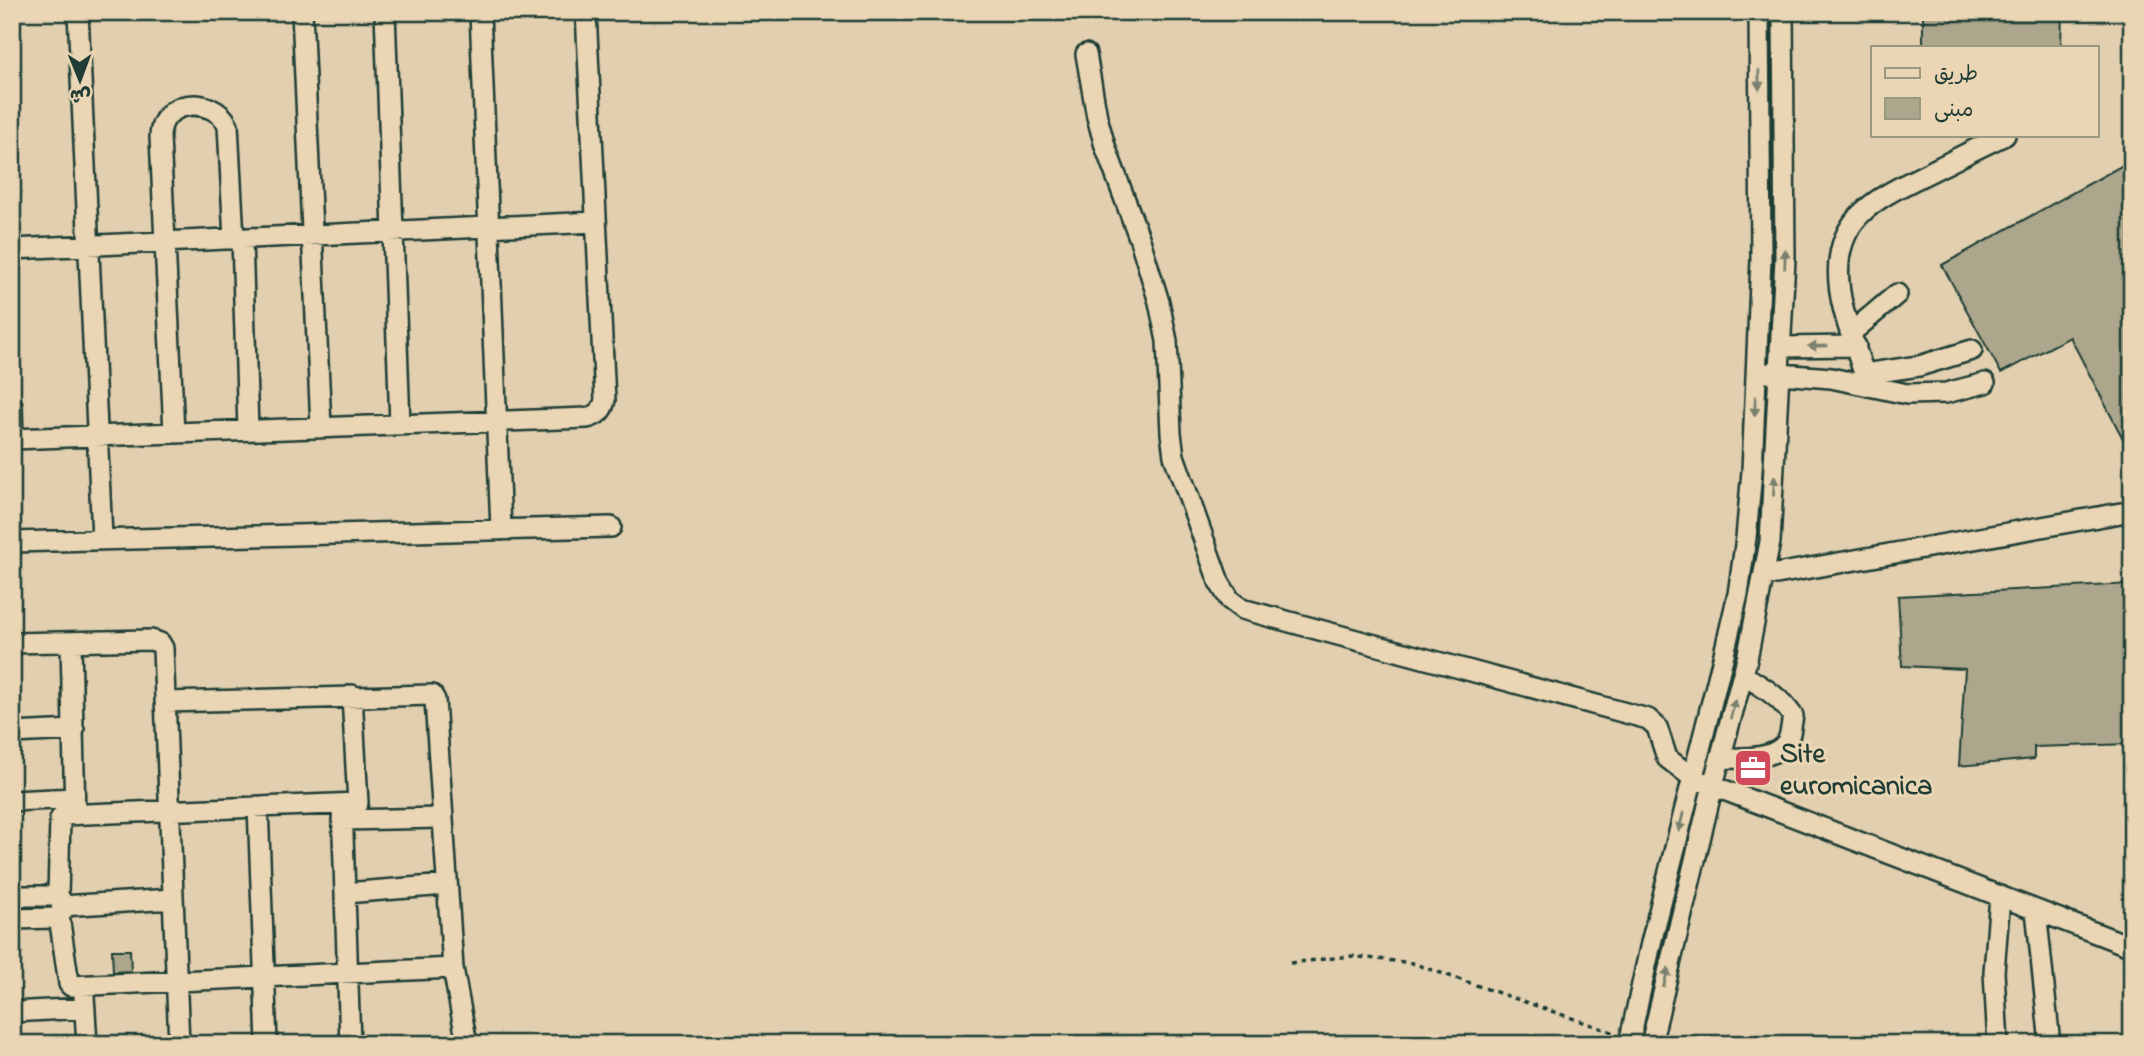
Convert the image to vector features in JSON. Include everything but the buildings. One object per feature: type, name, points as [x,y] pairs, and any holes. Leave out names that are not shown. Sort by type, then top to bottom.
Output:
[{"type":"street","points":[[78,12],[102,538]]},
{"type":"street","points":[[302,12],[321,427]]},
{"type":"street","points":[[385,12],[400,425]]},
{"type":"street","points":[[480,12],[500,530]]},
{"type":"street","points":[[12,405],[13,439],[587,418],[596,415],[605,400],[586,12]]},
{"type":"street","points":[[1630,1041],[1651,943],[1738,594],[1749,514],[1761,258],[1759,12]]},
{"type":"street","points":[[1651,1044],[1713,785],[1743,676],[1765,576],[1773,512],[1786,212],[1783,12]]},
{"type":"street","points":[[1086,54],[1102,136],[1140,240],[1159,302],[1167,341],[1174,456],[1219,582],[1230,600],[1242,609],[1648,719],[1657,727],[1667,758],[1693,778],[2132,947]]},
{"type":"street","points":[[174,433],[160,124],[172,110],[202,106],[221,113],[229,125],[248,430]]},
{"type":"street","points":[[1866,380],[1840,295],[1839,265],[1847,231],[1858,215],[1876,199],[2003,136]]},
{"type":"street","points":[[12,249],[596,222]]},
{"type":"street","points":[[1780,347],[1854,339],[1897,294]]},
{"type":"street","points":[[1866,380],[1972,350]]},
{"type":"street","points":[[1756,373],[1866,380],[1907,394],[1946,393],[1985,383]]},
{"type":"street","points":[[1765,576],[2132,511]]},
{"type":"street","points":[[12,542],[611,527]]},
{"type":"street","points":[[12,643],[151,640],[160,643],[165,653],[179,1044]]},
{"type":"street","points":[[71,643],[74,806]]},
{"type":"street","points":[[1720,758],[1760,756],[1777,751],[1788,742],[1793,716],[1783,702],[1769,690],[1743,676]]},
{"type":"street","points":[[342,812],[358,802],[352,695]]},
{"type":"street","points":[[165,702],[432,695],[435,700],[453,968],[467,1044]]},
{"type":"street","points":[[12,733],[74,730]]},
{"type":"street","points":[[12,801],[169,809],[258,806],[442,818]]},
{"type":"street","points":[[74,806],[60,819],[60,906],[69,984],[453,968]]},
{"type":"street","points":[[258,806],[267,1044]]},
{"type":"street","points":[[342,812],[350,1044]]},
{"type":"street","points":[[345,892],[446,884]]},
{"type":"street","points":[[12,895],[60,906]]},
{"type":"street","points":[[1998,1044],[1994,972],[2000,896]]},
{"type":"street","points":[[12,919],[60,906],[172,899]]},
{"type":"street","points":[[2036,910],[2050,1044]]},
{"type":"street","points":[[84,985],[87,1044]]},
{"type":"street","points":[[12,1012],[85,1009]]},
{"type":"path","points":[[1290,963],[1351,956],[1412,963],[1630,1041]]},
{"type":"place","name":"Site euromicanica","points":[[1753,768]]}]
